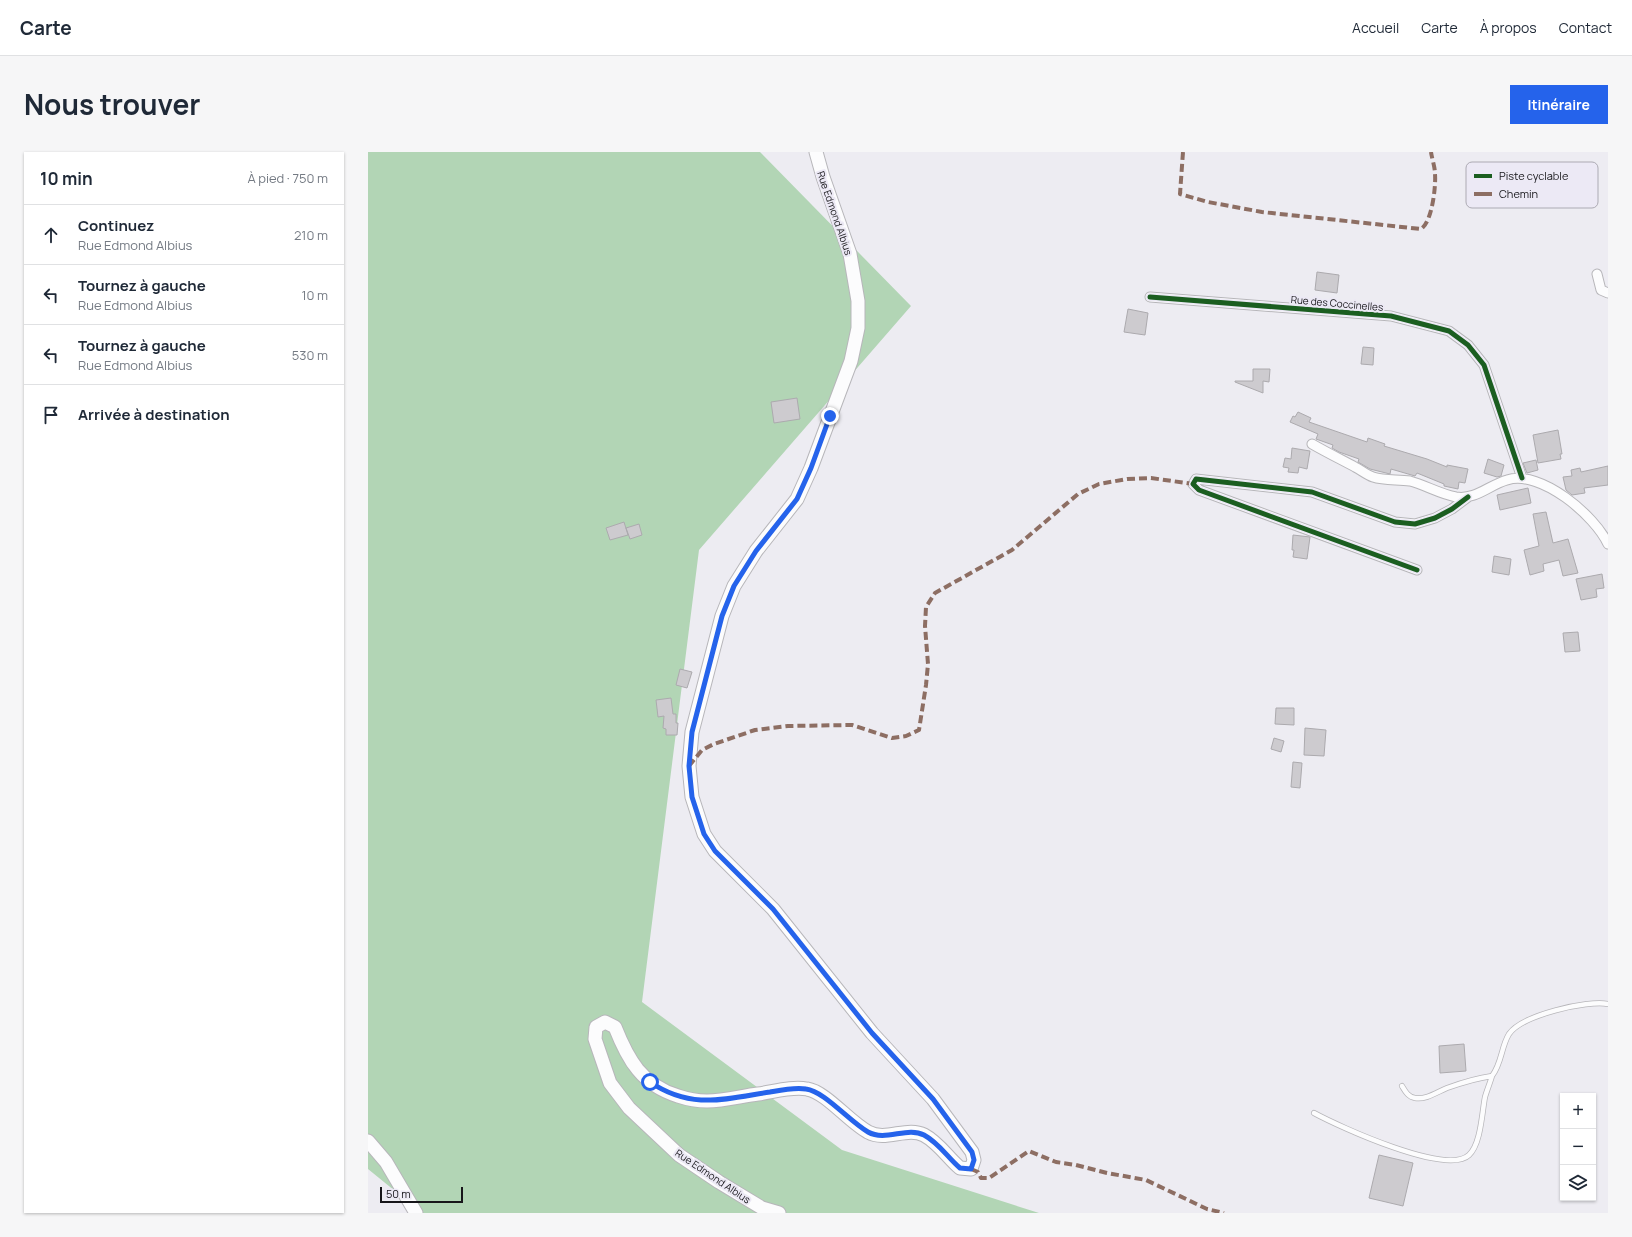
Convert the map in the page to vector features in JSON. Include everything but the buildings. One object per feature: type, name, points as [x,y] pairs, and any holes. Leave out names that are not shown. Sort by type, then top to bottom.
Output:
[{"type":"main road","name":"Rue Edmond Albius","points":[[779,1213],[762,1208],[719,1182],[685,1158],[629,1108],[610,1083],[595,1039],[596,1027],[605,1022],[615,1027],[622,1046],[632,1063],[650,1082],[664,1092],[691,1100],[708,1101],[782,1090],[807,1089],[823,1096],[852,1122],[870,1133],[879,1136],[916,1133],[924,1135],[943,1150],[960,1168],[971,1169],[974,1160],[972,1152],[933,1099],[872,1033],[773,909],[715,851],[704,834],[692,797],[689,766],[692,732],[722,616],[734,586],[756,551],[797,499],[811,468],[851,361],[858,328],[858,301],[850,254],[823,177],[816,152]]},
{"type":"main road","points":[[368,1141],[386,1162],[416,1213]]},
{"type":"street","points":[[1596,274],[1601,290],[1608,293]]},
{"type":"street","name":"Rue des Coccinelles","points":[[1150,297],[1390,316],[1449,331],[1468,345],[1484,365],[1522,478]]},
{"type":"street","points":[[1312,444],[1373,477],[1390,481],[1409,481],[1456,497],[1468,497],[1480,494],[1507,480],[1522,478],[1532,479],[1555,490],[1582,510],[1603,534],[1608,544]]},
{"type":"street","points":[[1417,570],[1199,490],[1193,484],[1196,479],[1312,492],[1395,522],[1415,524],[1435,518],[1452,509],[1468,497]]},
{"type":"lane","points":[[1314,1114],[1389,1146],[1435,1158],[1458,1161],[1469,1155],[1473,1149],[1478,1136],[1485,1096],[1492,1076],[1500,1064],[1509,1034],[1521,1023],[1544,1014],[1592,1003],[1608,1004]]},
{"type":"lane","points":[[1402,1086],[1410,1096],[1415,1098],[1423,1098],[1482,1077],[1492,1076]]},
{"type":"green space","points":[[368,152],[760,152],[911,306],[699,550],[642,1002],[842,1150],[1039,1213],[422,1213],[368,1169]]},
{"type":"marked path","points":[[1183,152],[1180,194],[1208,202],[1262,212],[1421,229],[1425,225],[1431,212],[1434,195],[1435,171],[1431,152]]},
{"type":"marked path","points":[[689,766],[702,750],[714,744],[755,730],[788,726],[852,725],[892,738],[906,736],[919,730],[928,664],[925,626],[926,607],[935,593],[1012,550],[1078,494],[1099,484],[1127,479],[1151,478],[1193,484]]},
{"type":"marked path","points":[[971,1169],[978,1172],[981,1178],[989,1178],[1029,1151],[1056,1162],[1146,1180],[1207,1209],[1224,1213]]},
{"type":"cycle path","points":[[1150,297],[1391,316],[1449,331],[1468,345],[1484,365],[1522,478]]},
{"type":"cycle path","points":[[1417,570],[1199,490],[1193,484],[1196,479],[1312,492],[1395,522],[1415,524],[1435,518],[1452,509],[1468,497]]},
{"type":"route","points":[[650,1082],[664,1092],[691,1100],[708,1101],[782,1090],[807,1089],[823,1096],[852,1122],[870,1133],[879,1136],[907,1132],[924,1135],[943,1150],[960,1168],[971,1169],[974,1160],[972,1152],[933,1099],[872,1033],[773,909],[715,851],[704,834],[692,797],[689,766],[692,732],[722,616],[734,586],[756,551],[797,499],[811,468],[830,416]]}]
